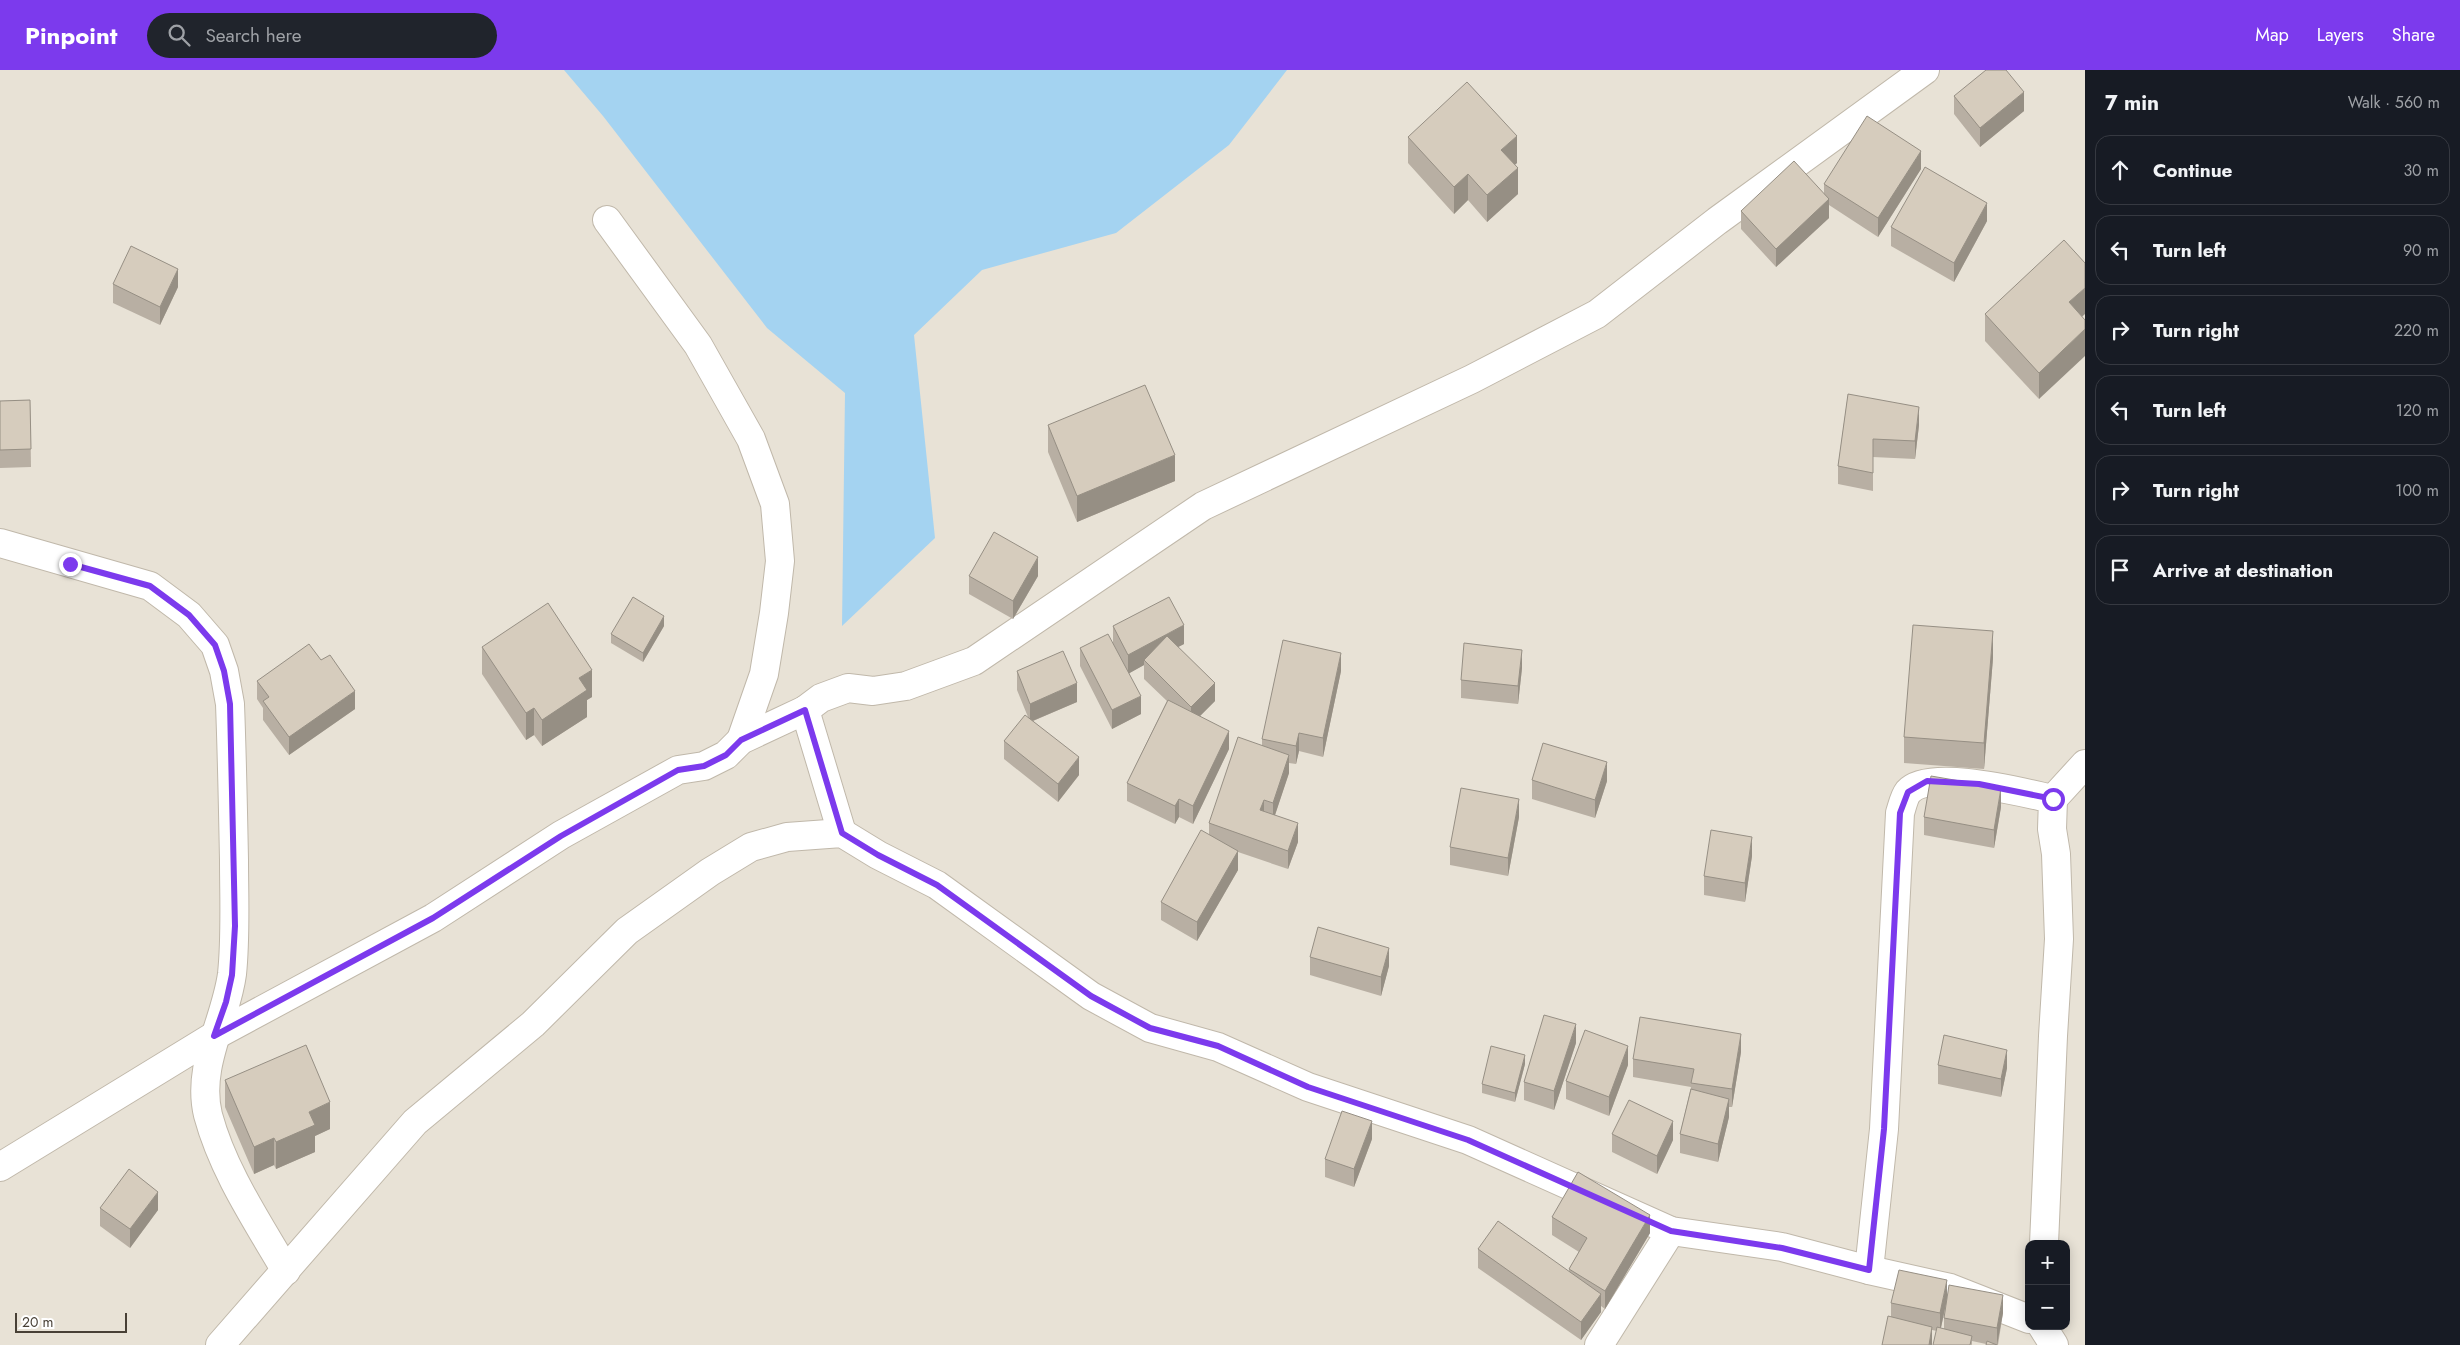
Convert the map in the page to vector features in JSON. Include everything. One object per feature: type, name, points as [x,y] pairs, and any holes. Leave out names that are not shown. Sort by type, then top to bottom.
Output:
[{"type":"street","points":[[0,1167],[214,1036],[433,918],[561,836],[678,770],[704,766],[726,755],[741,740],[805,710],[821,698],[848,688],[873,691],[906,686],[974,661],[1203,506],[1472,379],[1597,314],[1717,221],[1924,70]]},
{"type":"street","points":[[607,220],[698,344],[751,439],[775,504],[780,561],[774,613],[764,674],[741,740]]},
{"type":"street","points":[[0,543],[150,586],[189,615],[215,645],[224,671],[230,704],[235,926],[232,975],[226,1002],[214,1036],[206,1079],[208,1113],[222,1154],[286,1271]]},
{"type":"street","points":[[805,710],[842,833]]},
{"type":"street","points":[[2044,1240],[2052,1036],[2059,940],[2056,854],[2052,828],[2053,799],[2085,764]]},
{"type":"street","points":[[1869,1270],[1884,1129],[1900,813],[1908,792],[1927,781],[1979,784],[2053,799]]},
{"type":"street","points":[[220,1345],[415,1122],[533,1024],[627,930],[710,872],[751,847],[787,837],[842,833],[878,855],[937,885],[1091,996],[1150,1028],[1218,1046],[1308,1087],[1468,1140],[1671,1231],[1782,1248],[1950,1288],[2025,1317]]},
{"type":"street","points":[[1599,1345],[1671,1231]]},
{"type":"street","points":[[2045,1330],[2054,1345]]},
{"type":"shaded area","points":[[0,70],[2085,70],[2085,1345],[0,1345]]},
{"type":"water","points":[[564,70],[1287,70],[1229,145],[1116,233],[982,270],[914,335],[935,538],[842,626],[845,393],[767,328],[603,116]]},
{"type":"building","points":[[1986,70],[2006,70],[2024,92],[1980,128],[1954,96]]},
{"type":"building","points":[[1467,82],[1517,136],[1501,150],[1518,168],[1487,195],[1468,174],[1454,187],[1408,137]]},
{"type":"building","points":[[1867,116],[1921,151],[1878,218],[1824,184]]},
{"type":"building","points":[[1794,161],[1829,199],[1776,249],[1741,211]]},
{"type":"building","points":[[1925,167],[1987,203],[1954,263],[1891,227]]},
{"type":"building","points":[[2064,240],[2085,263],[2085,288],[2069,302],[2085,320],[2085,329],[2039,373],[1985,314]]},
{"type":"building","points":[[131,246],[178,269],[160,307],[113,284]]},
{"type":"building","points":[[1145,385],[1175,455],[1077,496],[1048,425]]},
{"type":"building","points":[[1848,394],[1919,407],[1915,441],[1873,439],[1873,473],[1838,466]]},
{"type":"building","points":[[30,400],[31,449],[0,450],[0,401]]},
{"type":"building","points":[[994,532],[1038,557],[1013,601],[969,576]]},
{"type":"building","points":[[633,597],[664,616],[643,653],[611,634]]},
{"type":"building","points":[[1169,597],[1184,625],[1128,655],[1113,626]]},
{"type":"building","points":[[548,603],[592,670],[579,678],[587,690],[542,720],[534,708],[526,713],[482,647]]},
{"type":"building","points":[[1913,625],[1993,631],[1984,743],[1904,737]]},
{"type":"building","points":[[1108,634],[1141,696],[1112,710],[1080,648]]},
{"type":"building","points":[[1167,636],[1215,683],[1191,707],[1144,660]]},
{"type":"building","points":[[1283,640],[1341,653],[1323,738],[1299,733],[1296,746],[1262,739]]},
{"type":"building","points":[[1464,643],[1522,650],[1518,686],[1461,680]]},
{"type":"building","points":[[309,644],[321,660],[330,655],[355,691],[289,737],[263,701],[269,697],[257,681]]},
{"type":"building","points":[[1063,651],[1077,683],[1030,704],[1017,671]]},
{"type":"building","points":[[1168,700],[1229,731],[1193,806],[1179,799],[1175,806],[1127,783]]},
{"type":"building","points":[[1025,715],[1079,757],[1058,784],[1004,741]]},
{"type":"building","points":[[1238,737],[1289,755],[1273,803],[1264,800],[1260,810],[1298,823],[1288,851],[1209,823]]},
{"type":"building","points":[[1543,743],[1607,762],[1595,800],[1532,780]]},
{"type":"building","points":[[1931,776],[2001,788],[1994,830],[1924,817]]},
{"type":"building","points":[[1461,788],[1519,799],[1508,858],[1450,847]]},
{"type":"building","points":[[1201,830],[1238,851],[1197,922],[1161,902]]},
{"type":"building","points":[[1711,830],[1752,837],[1745,883],[1704,876]]},
{"type":"building","points":[[1318,927],[1389,948],[1381,977],[1310,957]]},
{"type":"building","points":[[1544,1015],[1576,1024],[1554,1091],[1524,1082]]},
{"type":"building","points":[[1640,1017],[1741,1034],[1732,1089],[1691,1083],[1694,1069],[1633,1059]]},
{"type":"building","points":[[1585,1030],[1628,1046],[1609,1097],[1566,1081]]},
{"type":"building","points":[[1944,1035],[2007,1050],[2001,1079],[1938,1065]]},
{"type":"building","points":[[306,1045],[330,1102],[309,1112],[315,1125],[276,1142],[274,1138],[254,1147],[225,1080]]},
{"type":"building","points":[[1491,1046],[1525,1055],[1515,1093],[1482,1084]]},
{"type":"building","points":[[1691,1089],[1729,1099],[1718,1144],[1680,1134]]},
{"type":"building","points":[[1629,1100],[1673,1121],[1657,1156],[1612,1134]]},
{"type":"building","points":[[1342,1111],[1372,1121],[1354,1169],[1325,1159]]},
{"type":"building","points":[[129,1169],[158,1192],[130,1229],[100,1208]]},
{"type":"building","points":[[1578,1172],[1650,1215],[1605,1291],[1569,1269],[1587,1238],[1552,1217]]},
{"type":"building","points":[[1498,1221],[1601,1294],[1581,1322],[1478,1249]]},
{"type":"building","points":[[1899,1270],[1947,1280],[1940,1313],[1891,1303]]},
{"type":"building","points":[[1949,1285],[2003,1295],[1997,1328],[1944,1318]]},
{"type":"building","points":[[1888,1316],[1932,1327],[1929,1345],[1882,1345]]},
{"type":"building","points":[[1937,1327],[1972,1336],[1970,1345],[1933,1345]]},
{"type":"building","points":[[1987,1341],[1997,1345],[1986,1345]]},
{"type":"route","points":[[70,564],[150,586],[189,615],[215,645],[224,671],[230,704],[235,926],[232,975],[226,1002],[214,1036],[433,918],[561,836],[678,770],[704,766],[726,755],[741,740],[805,710],[842,833],[878,855],[937,885],[1091,996],[1150,1028],[1218,1046],[1308,1087],[1468,1140],[1671,1231],[1782,1248],[1869,1270],[1884,1129],[1894,963],[1900,813],[1908,792],[1927,781],[1979,784],[2053,799]]}]
